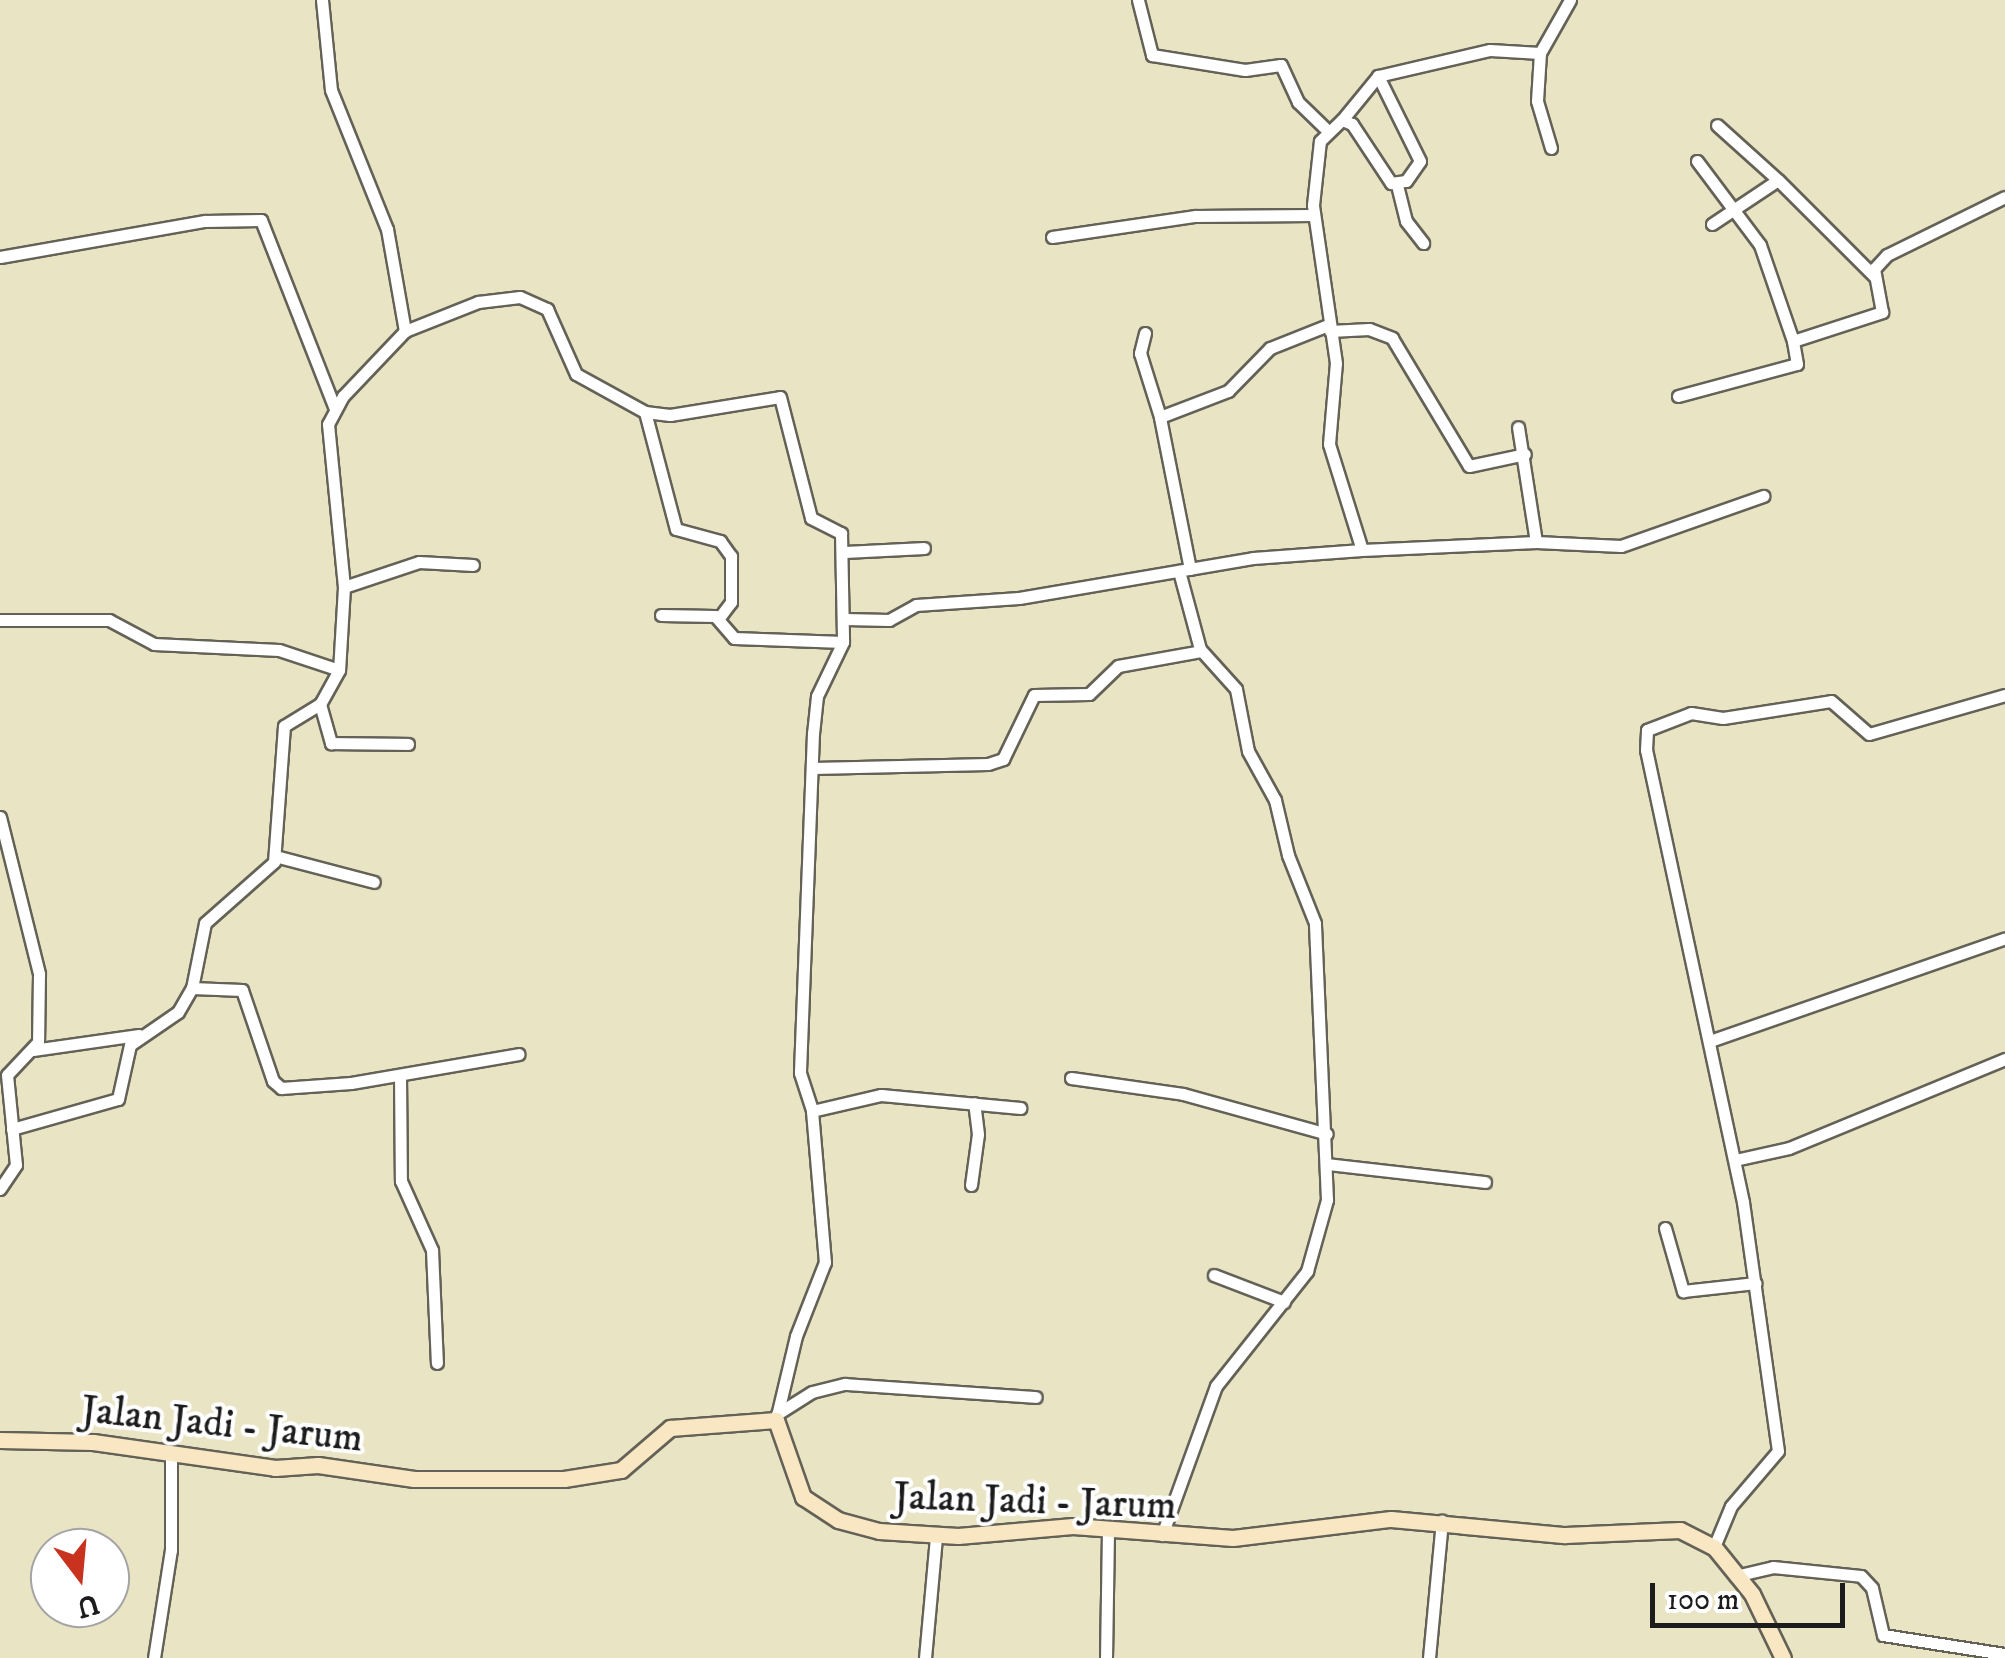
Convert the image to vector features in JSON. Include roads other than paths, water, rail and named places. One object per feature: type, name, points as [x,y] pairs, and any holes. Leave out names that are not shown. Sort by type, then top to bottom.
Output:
[{"type":"street","points":[[322,0],[330,90],[387,229],[405,331]]},
{"type":"street","points":[[1138,0],[1152,55],[1245,70],[1280,65],[1298,102],[1328,131]]},
{"type":"street","points":[[1552,148],[1537,102],[1540,53],[1570,0]]},
{"type":"street","points":[[1362,550],[1329,444],[1336,374],[1314,215],[1316,156],[1328,131],[1378,76],[1490,50],[1540,53]]},
{"type":"street","points":[[1378,76],[1420,161],[1415,175],[1397,185]]},
{"type":"street","points":[[1342,120],[1361,131],[1397,185],[1406,221],[1423,244]]},
{"type":"street","points":[[1717,125],[1874,276],[1882,312],[1793,341]]},
{"type":"street","points":[[1678,396],[1798,364],[1760,244],[1738,209],[1697,161]]},
{"type":"street","points":[[1712,224],[1778,180]]},
{"type":"street","points":[[1874,276],[1887,255],[2005,197]]},
{"type":"street","points":[[1052,237],[1195,216],[1314,215]]},
{"type":"street","points":[[0,256],[204,220],[261,220],[335,409]]},
{"type":"street","points":[[33,1050],[139,1035],[178,1012],[192,988],[205,923],[258,881],[276,856],[280,737],[292,720],[320,704],[339,670],[344,587],[328,444],[335,409],[405,331],[494,297],[541,304],[576,374],[645,412],[670,415],[780,397],[810,518],[838,529],[845,552],[845,619],[843,642],[817,696],[800,1080],[812,1111],[825,1262],[796,1336],[776,1417]]},
{"type":"street","points":[[1160,417],[1228,391],[1270,348],[1329,328],[1368,329],[1392,338],[1469,466],[1525,454]]},
{"type":"street","points":[[1145,333],[1139,347],[1160,417],[1201,651],[1236,689],[1248,751],[1275,800],[1315,922],[1327,1134],[1321,1236],[1284,1302],[1216,1386],[1162,1536]]},
{"type":"street","points":[[645,412],[676,529],[720,541],[731,556],[731,602],[719,618]]},
{"type":"street","points":[[1518,427],[1536,542]]},
{"type":"street","points":[[845,619],[889,620],[916,605],[1019,598],[1184,570],[1362,550],[1536,542],[1621,546],[1762,496]]},
{"type":"street","points":[[845,552],[924,548]]},
{"type":"street","points":[[344,587],[420,562],[473,566]]},
{"type":"street","points":[[661,615],[719,618]]},
{"type":"street","points":[[719,618],[734,638],[843,642]]},
{"type":"street","points":[[0,620],[109,620],[154,644],[279,650],[339,670]]},
{"type":"street","points":[[813,768],[988,764],[1003,759],[1012,746],[1034,695],[1089,694],[1118,666],[1201,651]]},
{"type":"street","points":[[1782,1658],[1768,1618],[1714,1548],[1731,1506],[1778,1451],[1756,1283],[1734,1160],[1646,750],[1650,725],[1692,713],[1723,718],[1825,700],[1836,702],[1869,734],[2005,695]]},
{"type":"street","points":[[320,704],[331,743],[408,744]]},
{"type":"street","points":[[0,818],[35,939],[38,1038],[33,1050],[7,1075],[16,1168],[0,1189]]},
{"type":"street","points":[[276,856],[374,882]]},
{"type":"street","points":[[1710,1042],[2005,938]]},
{"type":"street","points":[[192,988],[242,990],[273,1081],[282,1088],[400,1075],[519,1054]]},
{"type":"street","points":[[12,1129],[118,1098],[123,1060],[139,1035]]},
{"type":"street","points":[[1734,1160],[1789,1148],[2005,1059]]},
{"type":"street","points":[[400,1075],[400,1181],[432,1250],[437,1363]]},
{"type":"street","points":[[1072,1078],[1183,1094],[1327,1134]]},
{"type":"street","points":[[812,1111],[881,1095],[1020,1108]]},
{"type":"street","points":[[970,1185],[978,1134],[974,1103]]},
{"type":"street","points":[[1327,1164],[1484,1182]]},
{"type":"street","points":[[1665,1228],[1683,1292],[1756,1283]]},
{"type":"street","points":[[1214,1275],[1284,1302]]},
{"type":"street","points":[[776,1417],[812,1392],[845,1384],[1036,1397]]},
{"type":"street","name":"Jalan Jadi - Jarum","points":[[0,1440],[93,1442],[414,1480],[564,1480],[621,1470],[670,1428],[776,1417],[796,1485],[817,1508],[879,1531],[936,1536],[1108,1529],[1162,1536],[1233,1538],[1367,1521],[1442,1521],[1565,1535],[1680,1530],[1714,1548]]},
{"type":"street","points":[[154,1658],[171,1550],[170,1454]]},
{"type":"street","points":[[1429,1658],[1442,1521]]},
{"type":"street","points":[[1106,1658],[1108,1529]]},
{"type":"street","points":[[925,1658],[936,1536]]},
{"type":"street","points":[[1735,1576],[1773,1567],[1861,1576],[1872,1588],[1883,1635],[2005,1654]]}]
